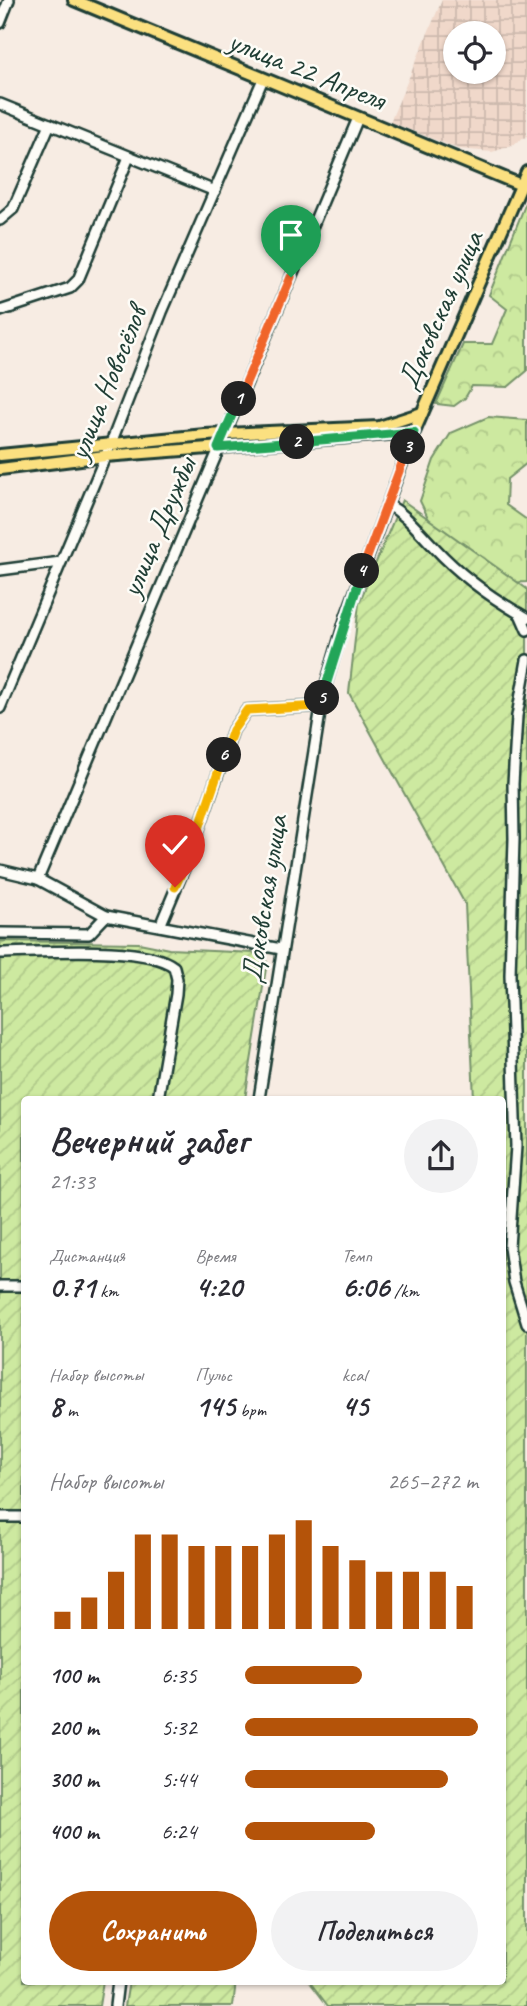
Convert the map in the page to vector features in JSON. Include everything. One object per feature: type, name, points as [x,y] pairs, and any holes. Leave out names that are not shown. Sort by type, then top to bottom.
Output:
[{"type":"main road","name":"улица 22 Апреля","points":[[74,0],[521,185]]},
{"type":"main road","name":"Доковская улица","points":[[414,432],[527,172]]},
{"type":"main road","points":[[0,455],[205,435],[223,437],[379,427],[422,413]]},
{"type":"main road","points":[[0,469],[105,456],[414,432]]},
{"type":"street","points":[[0,23],[9,0]]},
{"type":"street","name":"улица Новосёлов","points":[[0,708],[111,443],[162,312],[263,79]]},
{"type":"street","points":[[0,104],[215,191]]},
{"type":"street","name":"улица Дружбы","points":[[38,879],[358,118]]},
{"type":"street","points":[[0,220],[13,209],[50,124]]},
{"type":"street","points":[[0,311],[70,288],[78,280],[129,157]]},
{"type":"street","name":"Доковская улица","points":[[258,1096],[321,706],[346,616],[414,432]]},
{"type":"street","points":[[387,503],[409,517],[435,548],[474,584],[523,616],[527,630]]},
{"type":"street","points":[[0,570],[61,562]]},
{"type":"street","points":[[527,660],[517,716],[513,784],[510,975],[516,1146],[509,1247],[514,1282],[527,1324]]},
{"type":"street","points":[[160,926],[191,852],[233,730],[247,710],[321,706]]},
{"type":"street","points":[[0,870],[38,879],[106,916],[281,949]]},
{"type":"street","points":[[0,933],[89,934],[106,916]]},
{"type":"street","points":[[0,953],[128,953],[152,956],[174,967],[177,979],[176,994],[159,1096]]},
{"type":"street","points":[[0,1286],[21,1286]]},
{"type":"street","points":[[0,1517],[21,1517]]},
{"type":"street","points":[[114,2006],[117,1985]]},
{"type":"shaded area","points":[[442,0],[527,0],[527,136],[512,146],[492,152],[459,149],[390,122]]},
{"type":"green space","points":[[527,200],[527,371],[508,387],[472,386],[465,398],[454,406],[436,404],[463,344],[492,344],[507,309],[489,295]]},
{"type":"green space","points":[[488,417],[527,420],[527,463],[507,479],[506,505],[527,520],[527,582],[505,583],[434,530],[420,501],[434,460],[451,433]]},
{"type":"green space","points":[[402,500],[527,589],[527,2006],[328,2006],[312,1985],[506,1985],[506,1096],[474,1096],[465,904],[349,693],[359,603]]},
{"type":"green space","points":[[0,941],[139,943],[169,949],[255,953],[267,962],[245,1096],[21,1096],[21,1985],[102,1985],[99,2006],[0,2006]]},
{"type":"green space","points":[[128,1985],[236,1985],[233,2006],[125,2006]]},
{"type":"route","points":[[175,887],[191,852],[233,730],[247,710],[321,706],[332,658],[346,616],[414,432],[218,448],[291,277]]}]
